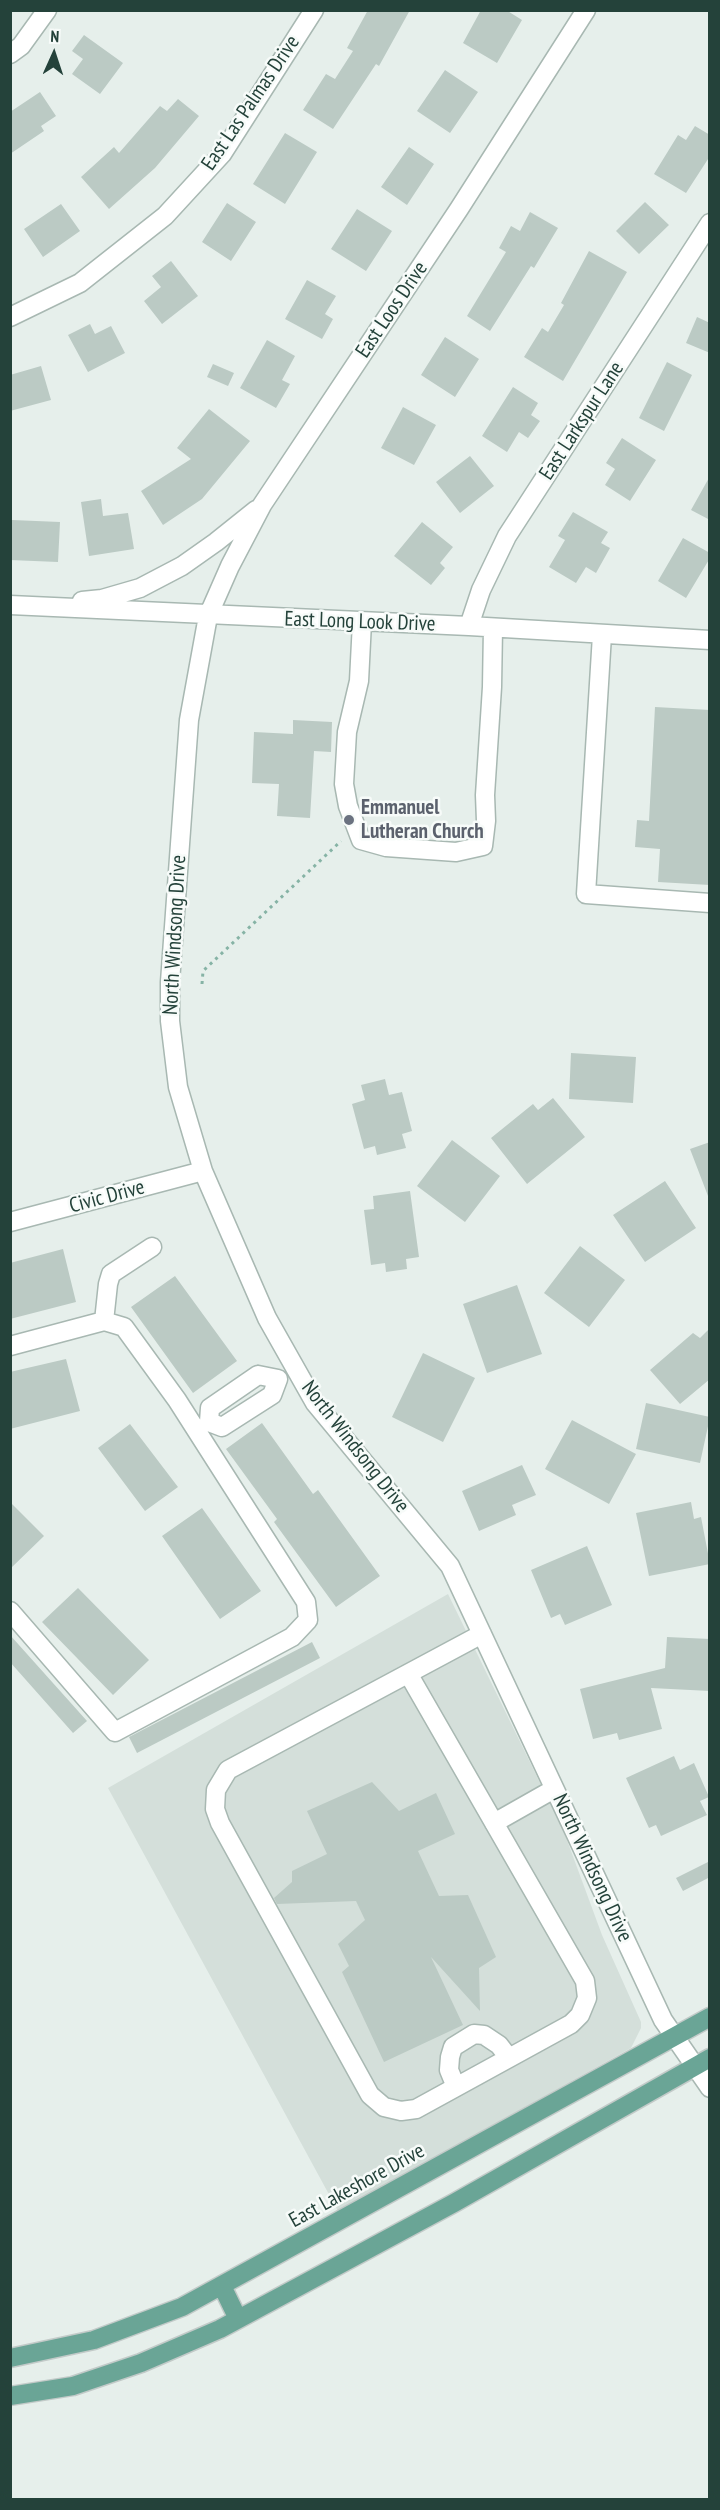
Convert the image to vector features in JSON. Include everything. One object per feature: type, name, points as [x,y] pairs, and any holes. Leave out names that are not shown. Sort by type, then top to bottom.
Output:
[{"type":"main road","name":"East Lakeshore Drive","points":[[10,2358],[94,2340],[182,2307],[710,2017]]},
{"type":"main road","points":[[10,2396],[74,2386],[141,2363],[238,2319],[464,2197],[702,2063]]},
{"type":"main road","points":[[222,2286],[238,2319]]},
{"type":"street","points":[[10,54],[21,46],[47,10]]},
{"type":"street","name":"East Las Palmas Drive","points":[[10,317],[80,283],[165,216],[222,154],[314,10]]},
{"type":"street","name":"East Loos Drive","points":[[208,616],[230,566],[262,505],[459,209],[586,10]]},
{"type":"street","name":"East Larkspur Lane","points":[[469,626],[481,590],[507,536],[710,224]]},
{"type":"street","points":[[39,607],[102,598],[140,588],[182,566],[262,505]]},
{"type":"street","name":"East Long Look Drive","points":[[10,605],[208,616],[469,626],[710,640]]},
{"type":"street","name":"North Windsong Drive","points":[[208,616],[189,720],[170,982],[170,1021],[178,1087],[202,1171],[267,1318],[315,1403],[450,1566],[673,2037],[702,2063],[710,2088]]},
{"type":"street","points":[[362,622],[359,681],[347,732],[344,784],[348,806],[361,840],[386,847],[456,852],[483,846],[486,821],[485,795],[492,687],[493,628]]},
{"type":"street","points":[[602,635],[586,894],[710,903]]},
{"type":"street","name":"Civic Drive","points":[[10,1222],[202,1171]]},
{"type":"street","points":[[104,1321],[111,1274],[152,1247]]},
{"type":"street","points":[[10,1346],[104,1321],[124,1327],[203,1427],[306,1602],[308,1620],[298,1631],[115,1732],[10,1611]]},
{"type":"street","points":[[203,1427],[210,1408],[258,1375],[278,1378],[296,1370]]},
{"type":"street","points":[[409,1675],[585,1981],[587,1998],[580,2015],[571,2024],[416,2109],[401,2111],[384,2107],[370,2095],[220,1823],[215,1809],[216,1790],[228,1770],[482,1634]]},
{"type":"street","points":[[494,1823],[554,1789]]},
{"type":"street","points":[[456,2087],[449,2070],[453,2048],[474,2034],[484,2035],[499,2045],[509,2058]]},
{"type":"path","points":[[202,984],[203,971],[341,843],[341,835]]},
{"type":"shaded area","points":[[448,1594],[564,1832],[602,1935],[641,2022],[641,2028],[631,2048],[338,2211],[108,1788]]},
{"type":"building","points":[[368,10],[410,10],[379,66],[376,64],[333,129],[303,110],[326,74],[335,79],[353,51],[347,48]]},
{"type":"building","points":[[481,10],[506,10],[522,20],[497,63],[463,43]]},
{"type":"building","points":[[84,35],[123,63],[100,94],[72,74],[83,59],[72,51]]},
{"type":"building","points":[[445,70],[478,92],[450,133],[417,111]]},
{"type":"building","points":[[40,92],[56,116],[41,126],[44,131],[10,154],[10,112]]},
{"type":"building","points":[[178,99],[199,116],[155,168],[109,209],[81,177],[114,147],[119,153],[160,106],[167,111]]},
{"type":"building","points":[[695,126],[710,135],[710,156],[686,193],[654,174],[678,135],[686,140]]},
{"type":"building","points":[[285,133],[317,152],[285,204],[253,184]]},
{"type":"building","points":[[409,147],[434,164],[407,205],[381,187]]},
{"type":"building","points":[[645,202],[669,225],[639,254],[616,231]]},
{"type":"building","points":[[227,203],[256,222],[231,261],[202,242]]},
{"type":"building","points":[[61,204],[80,231],[43,257],[24,229]]},
{"type":"building","points":[[357,209],[392,231],[366,271],[331,249]]},
{"type":"building","points":[[530,212],[558,228],[534,268],[531,266],[490,331],[467,316],[506,252],[499,248],[511,226],[520,231]]},
{"type":"building","points":[[589,251],[627,272],[563,381],[524,357],[542,328],[548,332],[564,305],[561,303]]},
{"type":"building","points":[[171,261],[198,296],[162,324],[144,301],[161,287],[152,276]]},
{"type":"building","points":[[307,280],[336,296],[325,314],[333,319],[322,339],[285,319]]},
{"type":"building","points":[[697,317],[710,323],[710,353],[686,343]]},
{"type":"building","points":[[90,324],[95,334],[111,326],[125,353],[88,372],[68,335]]},
{"type":"building","points":[[445,337],[479,359],[455,397],[421,375]]},
{"type":"building","points":[[267,340],[295,356],[282,380],[290,384],[276,408],[240,388]]},
{"type":"building","points":[[667,362],[692,375],[664,431],[639,418]]},
{"type":"building","points":[[213,364],[234,373],[228,386],[207,377]]},
{"type":"building","points":[[41,366],[51,400],[10,411],[10,375]]},
{"type":"building","points":[[513,387],[538,403],[531,415],[540,421],[528,438],[519,432],[507,452],[482,436]]},
{"type":"building","points":[[403,407],[436,425],[414,465],[381,448]]},
{"type":"building","points":[[209,409],[250,441],[202,499],[163,525],[141,491],[191,459],[177,448]]},
{"type":"building","points":[[622,438],[656,460],[630,501],[605,485],[615,469],[606,463]]},
{"type":"building","points":[[470,456],[494,486],[460,513],[436,482]]},
{"type":"building","points":[[710,476],[710,520],[691,510]]},
{"type":"building","points":[[101,499],[103,516],[128,513],[134,549],[89,556],[81,502]]},
{"type":"building","points":[[573,512],[608,532],[601,543],[610,548],[596,573],[586,567],[576,583],[549,567],[565,540],[558,536]]},
{"type":"building","points":[[12,520],[60,522],[58,562],[10,560]]},
{"type":"building","points":[[422,522],[453,547],[440,563],[445,568],[431,585],[394,556]]},
{"type":"building","points":[[683,538],[710,553],[710,558],[686,598],[658,581]]},
{"type":"building","points":[[655,707],[710,710],[710,885],[658,882],[660,849],[635,847],[637,820],[649,821]]},
{"type":"building","points":[[293,720],[332,722],[331,752],[314,751],[310,818],[277,816],[279,784],[252,783],[254,732],[293,734]]},
{"type":"building","points":[[571,1053],[636,1057],[633,1103],[569,1099]]},
{"type":"building","points":[[385,1079],[389,1095],[402,1092],[412,1131],[402,1134],[406,1148],[377,1155],[375,1146],[364,1149],[352,1104],[365,1100],[361,1085]]},
{"type":"building","points":[[553,1098],[585,1137],[527,1184],[491,1138],[533,1104],[538,1110]]},
{"type":"building","points":[[452,1140],[500,1176],[465,1222],[417,1186]]},
{"type":"building","points":[[710,1142],[710,1196],[708,1196],[690,1149]]},
{"type":"building","points":[[665,1181],[696,1228],[645,1262],[613,1215]]},
{"type":"building","points":[[410,1191],[419,1257],[406,1259],[407,1269],[386,1272],[385,1263],[371,1265],[364,1210],[374,1209],[373,1196]]},
{"type":"building","points":[[580,1246],[625,1280],[589,1327],[544,1293]]},
{"type":"building","points":[[63,1249],[76,1302],[10,1319],[10,1263]]},
{"type":"building","points":[[175,1276],[237,1361],[193,1393],[131,1307]]},
{"type":"building","points":[[517,1285],[542,1354],[487,1373],[463,1304]]},
{"type":"building","points":[[710,1328],[710,1379],[680,1404],[650,1370],[693,1333],[700,1338]]},
{"type":"building","points":[[423,1353],[475,1378],[443,1442],[392,1417]]},
{"type":"building","points":[[66,1359],[80,1411],[10,1429],[10,1372]]},
{"type":"building","points":[[646,1403],[710,1417],[700,1463],[636,1449]]},
{"type":"building","points":[[572,1420],[636,1454],[609,1504],[545,1469]]},
{"type":"building","points":[[262,1423],[313,1494],[318,1490],[380,1576],[336,1607],[274,1522],[277,1519],[226,1449]]},
{"type":"building","points":[[130,1424],[178,1487],[145,1511],[98,1448]]},
{"type":"building","points":[[522,1465],[536,1495],[512,1505],[516,1515],[479,1531],[462,1491]]},
{"type":"building","points":[[10,1502],[44,1536],[10,1569]]},
{"type":"building","points":[[691,1502],[694,1519],[701,1517],[710,1564],[649,1576],[636,1513]]},
{"type":"building","points":[[202,1508],[261,1591],[220,1619],[162,1536]]},
{"type":"building","points":[[587,1546],[612,1605],[565,1625],[560,1614],[551,1618],[531,1570]]},
{"type":"building","points":[[78,1588],[149,1660],[113,1695],[42,1622]]},
{"type":"building","points":[[10,1635],[87,1721],[73,1733],[10,1662]]},
{"type":"building","points":[[667,1637],[710,1639],[710,1691],[651,1688],[662,1729],[619,1740],[617,1733],[593,1739],[580,1689],[665,1668]]},
{"type":"building","points":[[312,1642],[320,1658],[137,1753],[129,1737]]},
{"type":"building","points":[[674,1756],[680,1770],[694,1763],[709,1797],[700,1801],[707,1815],[661,1836],[656,1825],[649,1828],[626,1778]]},
{"type":"building","points":[[372,1782],[399,1811],[436,1793],[455,1834],[418,1851],[439,1896],[468,1895],[496,1957],[479,1968],[480,2011],[431,1957],[463,2025],[384,2062],[342,1972],[349,1966],[338,1944],[365,1920],[356,1901],[277,1904],[274,1898],[292,1882],[292,1871],[327,1854],[307,1811]]},
{"type":"building","points":[[710,1861],[710,1877],[683,1891],[676,1878]]},
{"type":"place","name":"Emmanuel Lutheran Church","points":[[349,820]]}]
